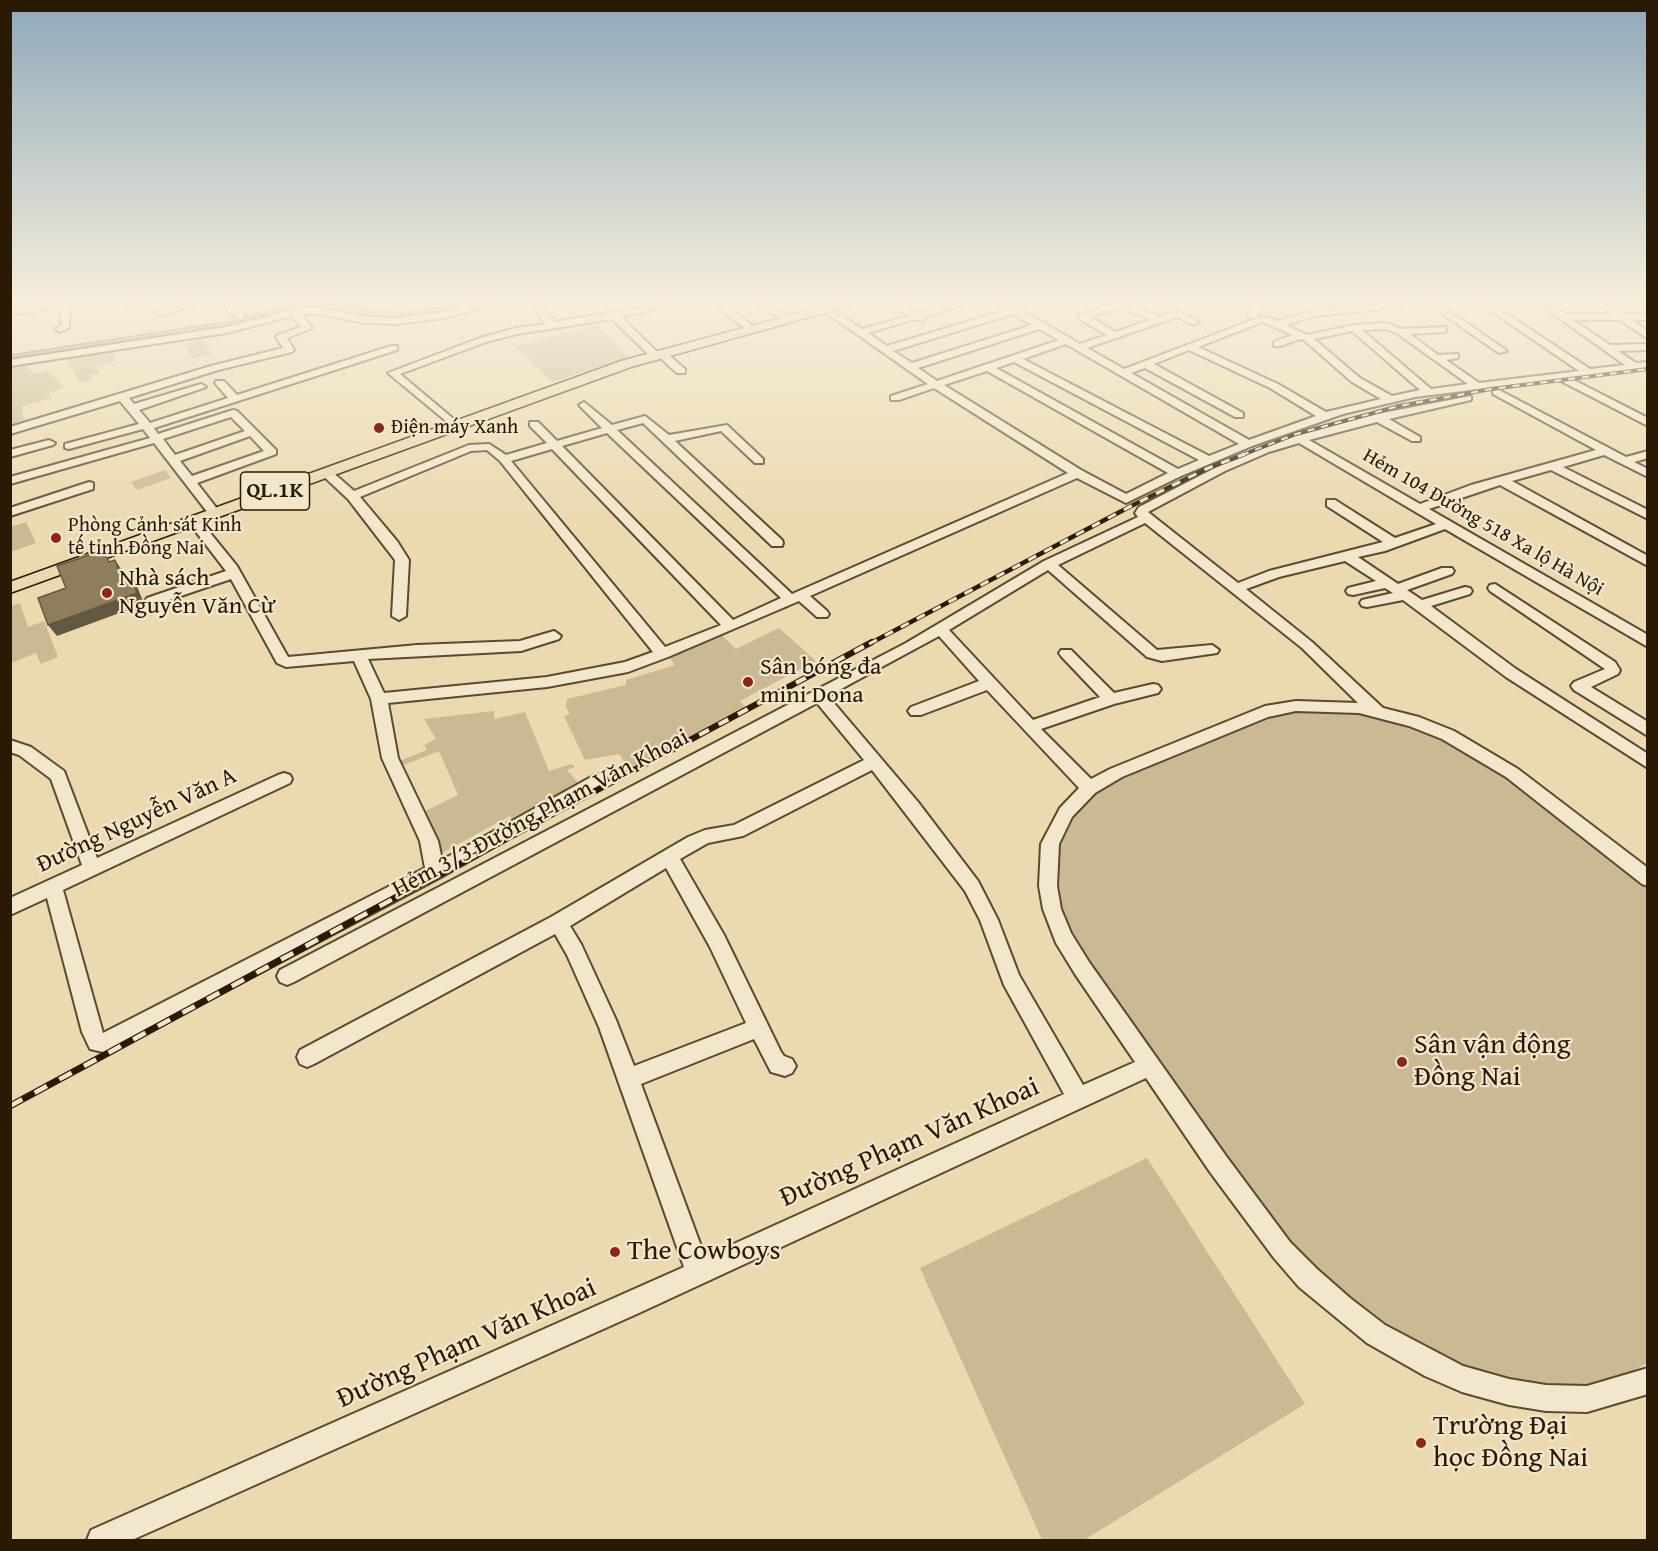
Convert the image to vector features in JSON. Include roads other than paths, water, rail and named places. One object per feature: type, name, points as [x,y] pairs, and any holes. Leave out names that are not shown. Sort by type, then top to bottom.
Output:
[{"type":"main road","name":"QL.1K","points":[[214,511],[326,473],[452,423],[589,376]]},
{"type":"main road","name":"QL.1K","points":[[10,588],[214,511],[591,376]]},
{"type":"main road","name":"QL.1K","points":[[10,583],[166,529]]},
{"type":"street","points":[[10,431],[188,376]]},
{"type":"street","points":[[69,446],[147,426],[306,376]]},
{"type":"street","points":[[397,376],[452,423]]},
{"type":"street","points":[[924,376],[1077,473],[1126,499],[1208,460],[1324,416],[1389,399],[1428,392],[1547,376]]},
{"type":"street","points":[[895,398],[963,376]]},
{"type":"street","points":[[1005,376],[1177,473]]},
{"type":"street","points":[[1049,376],[1208,460]]},
{"type":"street","points":[[1132,376],[1248,444]]},
{"type":"street","points":[[1169,376],[1239,415]]},
{"type":"street","points":[[1253,376],[1324,416]]},
{"type":"street","points":[[1352,376],[1389,399]]},
{"type":"street","points":[[1410,376],[1428,392]]},
{"type":"street","points":[[1463,376],[1477,386]]},
{"type":"street","points":[[1559,376],[1647,423]]},
{"type":"street","points":[[220,382],[235,399]]},
{"type":"street","points":[[1377,712],[1307,645],[1145,518],[1141,514],[1143,510],[1214,472],[1298,438],[1377,417],[1497,392],[1568,382]]},
{"type":"street","points":[[133,408],[201,387]]},
{"type":"street","points":[[1497,392],[1647,474]]},
{"type":"street","points":[[122,397],[214,511]]},
{"type":"street","points":[[584,405],[796,598],[822,614]]},
{"type":"street","points":[[10,481],[233,413],[272,453],[190,481]]},
{"type":"street","points":[[1377,417],[1416,439]]},
{"type":"street","points":[[504,459],[645,419],[777,543]]},
{"type":"street","points":[[534,424],[731,626]]},
{"type":"street","points":[[667,439],[723,427],[759,461]]},
{"type":"street","points":[[173,459],[249,429]]},
{"type":"street","name":"Hẻm 104 Đường 518 Xa lộ Hà Nội","points":[[1298,438],[1647,642]]},
{"type":"street","points":[[10,454],[49,443]]},
{"type":"street","points":[[352,496],[469,448],[485,446],[491,448],[504,459],[663,654]]},
{"type":"street","points":[[1420,508],[1605,451]]},
{"type":"street","points":[[1624,462],[1647,454]]},
{"type":"street","points":[[1554,466],[1647,515]]},
{"type":"street","points":[[326,473],[352,496],[392,544],[402,560],[399,616]]},
{"type":"street","points":[[379,699],[557,681],[628,667],[796,598],[1077,473]]},
{"type":"street","points":[[1502,481],[1647,562]]},
{"type":"street","points":[[10,512],[89,486]]},
{"type":"street","points":[[1330,503],[1393,543]]},
{"type":"street","name":"Hẻm 3/3 Đường Phạm Văn Khoai","points":[[286,976],[940,629],[1049,564],[1145,518]]},
{"type":"street","points":[[193,519],[234,573],[282,660],[293,662],[359,655],[521,646],[554,636]]},
{"type":"street","points":[[1237,588],[1274,574],[1393,543],[1447,524]]},
{"type":"street","points":[[1347,556],[1420,605],[1511,673],[1551,697],[1647,762]]},
{"type":"street","points":[[1049,564],[1152,654],[1162,656],[1212,650]]},
{"type":"street","points":[[1367,603],[1396,589],[1448,571]]},
{"type":"street","points":[[152,601],[234,573]]},
{"type":"street","points":[[1495,588],[1613,670],[1551,697]]},
{"type":"street","points":[[1353,591],[1396,589]]},
{"type":"street","points":[[1420,605],[1465,591]]},
{"type":"street","points":[[940,629],[1089,788]]},
{"type":"street","points":[[1066,653],[1111,699]]},
{"type":"street","points":[[359,655],[379,699],[390,758],[429,841],[435,872]]},
{"type":"street","points":[[916,711],[990,683]]},
{"type":"street","points":[[1579,686],[1647,730]]},
{"type":"street","points":[[1030,727],[1111,699],[1153,688]]},
{"type":"street","points":[[818,694],[912,807],[972,886],[989,920],[1011,979],[1079,1099]]},
{"type":"street","points":[[1647,879],[1512,773],[1478,751],[1413,721],[1377,712],[1335,706],[1296,706],[1265,712],[1154,756],[1089,788],[1066,813],[1050,844],[1048,886],[1052,909],[1063,937],[1082,969],[1218,1164],[1282,1250],[1308,1278],[1341,1307],[1376,1334],[1434,1367],[1462,1379],[1509,1392],[1546,1398],[1587,1399],[1647,1381]]},
{"type":"street","points":[[10,746],[25,751],[58,775],[92,869]]},
{"type":"street","points":[[307,1057],[558,923],[705,837],[737,831],[874,762]]},
{"type":"street","name":"Đường Nguyễn Văn A","points":[[10,907],[285,779]]},
{"type":"street","points":[[53,886],[92,1032],[97,1042],[107,1043],[435,872],[598,780]]},
{"type":"street","points":[[670,858],[717,941],[774,1059],[778,1065],[785,1066]]},
{"type":"street","points":[[558,923],[574,950],[600,1005],[698,1273]]},
{"type":"street","points":[[628,1079],[759,1027]]},
{"type":"street","name":"Đường Phạm Văn Khoai","points":[[101,1540],[698,1273],[1151,1065]]},
{"type":"railway","points":[[1242,455],[1296,434],[1399,406],[1491,389],[1590,376]]},
{"type":"railway","points":[[869,644],[1133,505],[1206,469],[1245,454]]},
{"type":"railway","points":[[428,881],[872,642]]},
{"type":"railway","points":[[10,1106],[430,879]]},
{"type":"place","name":"Điện máy Xanh","points":[[379,428]]},
{"type":"place","name":"Phòng Cảnh sát Kinh tế tỉnh Đồng Nai","points":[[56,538]]},
{"type":"place","name":"Nhà sách Nguyễn Văn Cừ","points":[[107,593]]},
{"type":"place","name":"Sân bóng đa mini Dona","points":[[748,682]]},
{"type":"place","name":"Sân vận động Đồng Nai","points":[[1402,1062]]},
{"type":"place","name":"The Cowboys","points":[[615,1252]]},
{"type":"place","name":"Trường Đại học Đồng Nai","points":[[1421,1443]]}]
